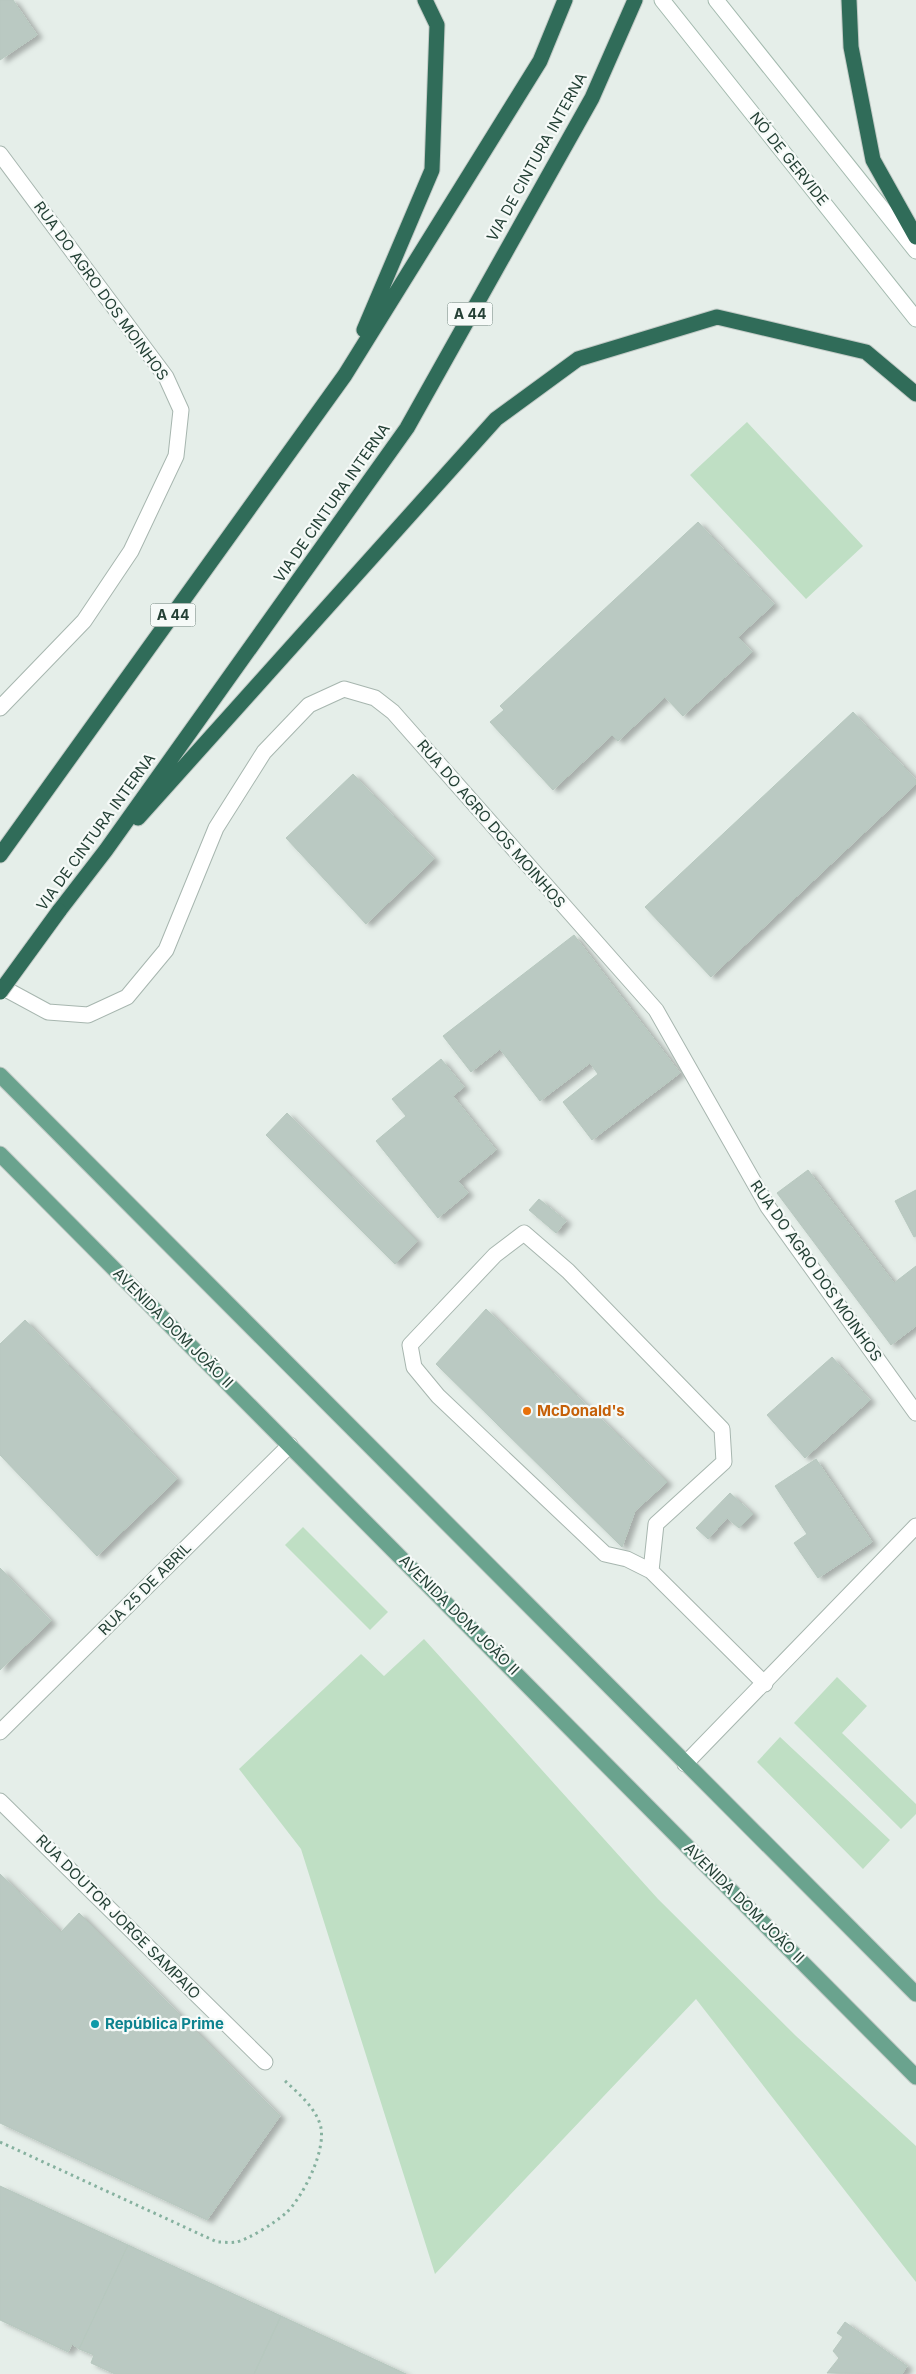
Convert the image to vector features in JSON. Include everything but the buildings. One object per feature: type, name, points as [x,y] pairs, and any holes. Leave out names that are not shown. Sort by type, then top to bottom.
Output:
[{"type":"highway","points":[[345,376],[432,170],[437,25],[425,0]]},
{"type":"highway","name":"A 44","points":[[0,855],[345,376],[540,61],[565,0]]},
{"type":"highway","name":"VIA DE CINTURA INTERNA","points":[[0,992],[106,850],[407,428],[592,98],[636,0]]},
{"type":"highway","points":[[849,0],[851,46],[873,160],[916,237]]},
{"type":"highway","points":[[106,850],[157,799],[496,418],[578,359],[718,317],[866,352],[916,394]]},
{"type":"main road","points":[[0,1075],[916,1994]]},
{"type":"main road","name":"AVENIDA DOM JOÃO II","points":[[0,1154],[916,2077]]},
{"type":"street","name":"NÓ DE GERVIDE","points":[[662,0],[916,319]]},
{"type":"street","points":[[716,0],[916,251]]},
{"type":"street","name":"RUA DO AGRO DOS MOINHOS","points":[[0,154],[166,377],[181,410],[176,456],[131,551],[84,621],[0,708]]},
{"type":"street","name":"RUA DO AGRO DOS MOINHOS","points":[[0,986],[48,1012],[88,1016],[127,997],[166,950],[216,828],[264,752],[309,706],[344,688],[375,698],[393,712],[656,1010],[768,1207],[916,1413]]},
{"type":"street","points":[[651,1571],[656,1524],[724,1462],[722,1429],[568,1271],[524,1233],[495,1256],[410,1345],[414,1367],[438,1396],[605,1554],[627,1559],[651,1571],[765,1684]]},
{"type":"street","name":"RUA 25 DE ABRIL","points":[[0,1732],[290,1445]]},
{"type":"street","points":[[685,1764],[765,1684],[916,1526]]},
{"type":"street","name":"RUA DOUTOR JORGE SAMPAIO","points":[[0,1801],[265,2062]]},
{"type":"path","points":[[0,2142],[217,2242],[237,2242],[263,2229],[286,2213],[315,2168],[321,2147],[320,2124],[306,2102],[265,2062]]},
{"type":"green space","points":[[747,422],[863,546],[806,599],[690,475]]},
{"type":"green space","points":[[303,1527],[388,1612],[370,1630],[285,1545]]},
{"type":"green space","points":[[424,1639],[658,1899],[796,2036],[916,2146],[916,2282],[696,1999],[435,2274],[301,1849],[239,1769],[361,1654],[384,1676]]},
{"type":"green space","points":[[837,1677],[867,1706],[842,1733],[916,1804],[916,1814],[901,1829],[794,1723]]},
{"type":"green space","points":[[780,1737],[890,1840],[863,1869],[757,1762]]},
{"type":"place","name":"McDonald's","points":[[527,1411]]},
{"type":"place","name":"República Prime","points":[[95,2024]]}]
